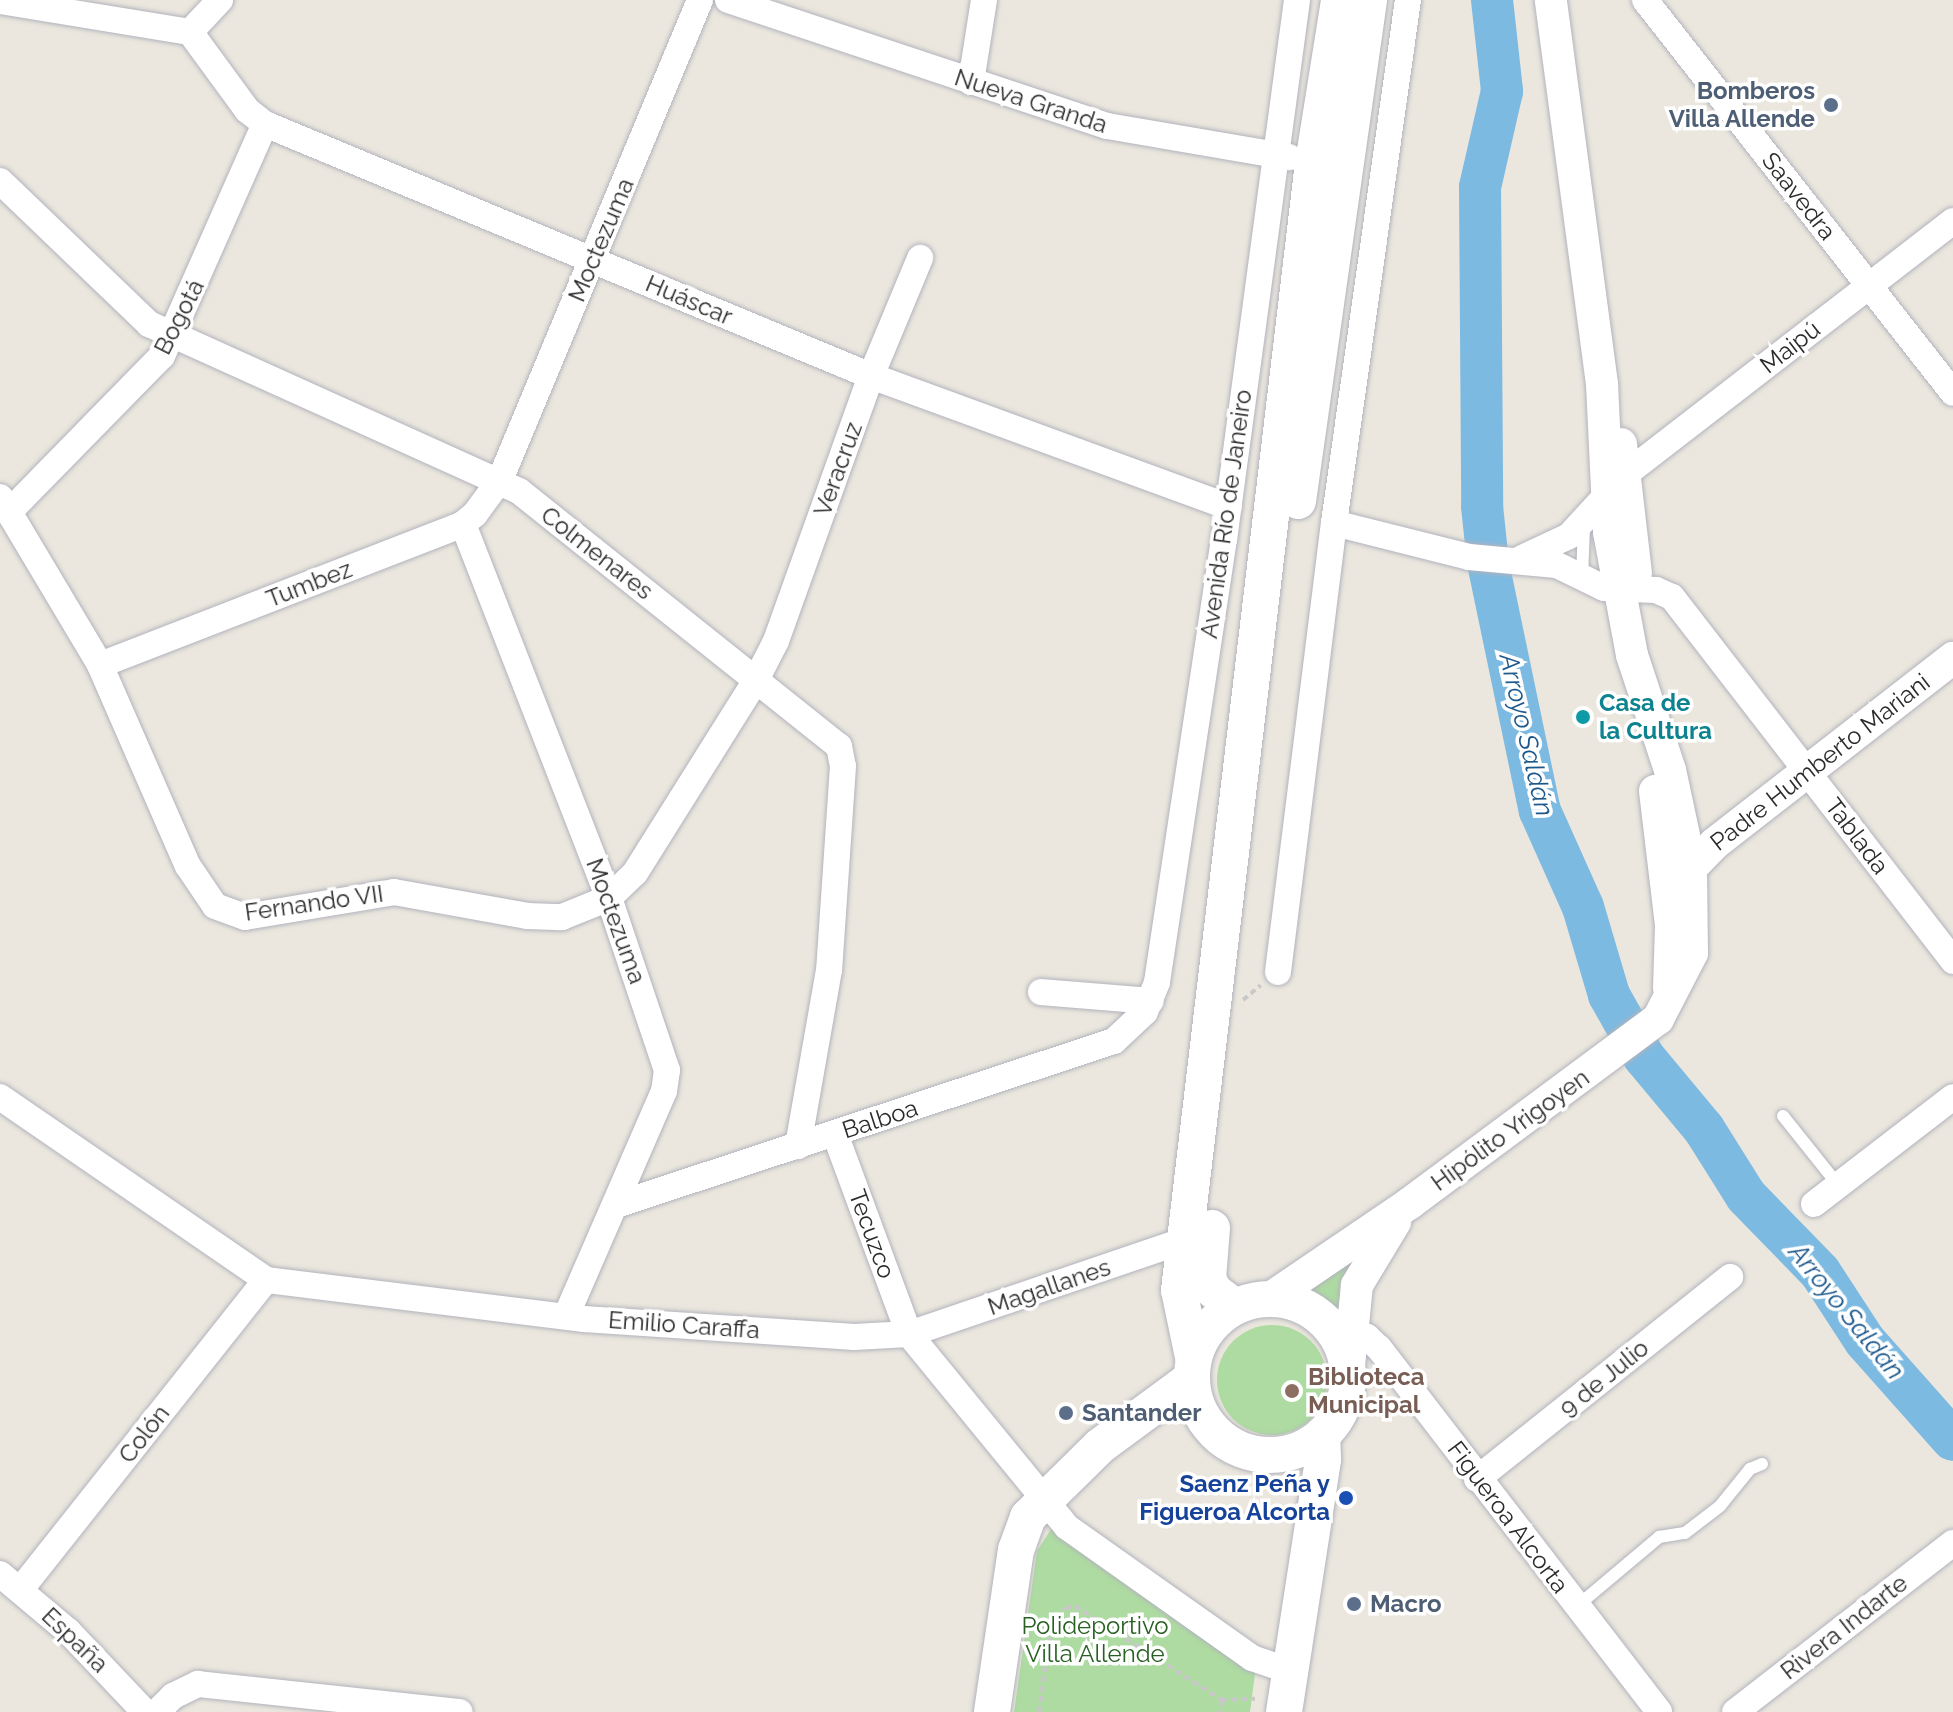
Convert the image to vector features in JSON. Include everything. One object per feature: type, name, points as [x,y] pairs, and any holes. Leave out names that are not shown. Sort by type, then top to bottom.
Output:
[{"type":"main road","points":[[1339,0],[1328,166],[1207,1270],[1214,1291],[1252,1303],[1316,1315],[1339,1338],[1349,1366],[1337,1416],[1322,1435],[1288,1452],[1250,1453],[1212,1430],[1194,1397],[1179,1290],[1328,166],[1369,0]]},
{"type":"main road","points":[[992,1712],[1016,1550],[1028,1517],[1100,1446],[1192,1368],[1202,1336],[1252,1303]]},
{"type":"main road","points":[[1284,1712],[1323,1459],[1322,1435]]},
{"type":"street","points":[[0,1],[190,32],[220,0]]},
{"type":"street","name":"Moctezuma","points":[[500,480],[700,0]]},
{"type":"street","name":"Nueva Granda","points":[[728,0],[1107,126],[1275,153],[1328,166]]},
{"type":"street","points":[[971,82],[984,0]]},
{"type":"street","name":"Avenida Río de Janeiro","points":[[1144,1012],[1229,507],[1297,0]]},
{"type":"street","points":[[1278,972],[1334,523],[1408,0]]},
{"type":"street","points":[[1551,0],[1602,384],[1627,473],[1631,527],[1629,591]]},
{"type":"street","name":"Saavedra","points":[[1655,3],[1953,393]]},
{"type":"street","name":"Huáscar","points":[[190,32],[247,110],[265,124],[871,376],[1229,507]]},
{"type":"street","name":"Bogotá","points":[[5,504],[162,356],[173,338],[265,124]]},
{"type":"street","name":"Colmenares","points":[[0,181],[129,308],[173,338],[500,480],[829,735],[843,758],[829,970],[798,1146]]},
{"type":"street","name":"Maipú","points":[[1522,558],[1550,549],[1596,510],[1627,473],[1953,221]]},
{"type":"street","name":"Veracruz","points":[[756,680],[776,641],[871,376],[920,258]]},
{"type":"street","points":[[1602,384],[1596,510],[1629,591],[1648,653],[1644,681],[1659,750],[1670,770],[1691,868],[1692,953],[1664,1011]]},
{"type":"street","name":"Tumbez","points":[[100,665],[463,524],[500,480]]},
{"type":"street","name":"Fernando VII","points":[[5,504],[100,665],[202,893],[227,913],[245,917],[394,892],[547,918],[590,909],[609,898],[635,873],[756,680]]},
{"type":"street","points":[[1596,510],[1631,527]]},
{"type":"street","points":[[1334,523],[1469,557],[1522,558],[1557,565],[1582,578],[1629,591]]},
{"type":"street","name":"Moctezuma","points":[[463,524],[609,898],[667,1070],[664,1091],[566,1316]]},
{"type":"street","name":"Tablada","points":[[1629,591],[1656,590],[1672,597],[1953,961]]},
{"type":"street","name":"Padre Humberto Mariani","points":[[1691,868],[1807,770],[1953,658]]},
{"type":"street","points":[[1659,750],[1652,774],[1671,925],[1664,1011]]},
{"type":"street","points":[[1041,992],[1144,1012]]},
{"type":"street","name":"Hipólito Yrigoyen","points":[[1252,1303],[1410,1203],[1610,1056],[1664,1011]]},
{"type":"street","name":"Balboa","points":[[616,1205],[1114,1041],[1144,1012]]},
{"type":"street","name":"Emilio Caraffa","points":[[0,1097],[266,1280],[566,1316],[854,1337],[909,1334]]},
{"type":"street","points":[[1814,1204],[1953,1097]]},
{"type":"street","name":"Tecuzco","points":[[835,1134],[909,1334]]},
{"type":"street","name":"Hipólito Yrigoyen","points":[[1349,1366],[1351,1308],[1367,1263],[1410,1203]]},
{"type":"street","name":"Magallanes","points":[[909,1334],[1188,1239]]},
{"type":"street","name":"9 de Julio","points":[[1477,1479],[1730,1277]]},
{"type":"street","name":"Colón","points":[[11,1581],[266,1280]]},
{"type":"street","name":"Figueroa Alcorta","points":[[1316,1315],[1351,1329],[1379,1348],[1659,1712]]},
{"type":"street","points":[[909,1334],[1067,1527],[1252,1658],[1290,1671]]},
{"type":"street","name":"Rivera Indarte","points":[[1735,1712],[1953,1543]]},
{"type":"street","name":"España","points":[[11,1581],[145,1712]]},
{"type":"street","points":[[157,1712],[173,1696],[198,1684],[460,1712]]},
{"type":"lane","points":[[1582,578],[1596,510]]},
{"type":"lane","points":[[1783,1116],[1838,1185]]},
{"type":"lane","points":[[1576,1607],[1659,1537],[1685,1533],[1720,1506],[1750,1469],[1762,1464]]},
{"type":"path","points":[[1039,1712],[1051,1626],[1065,1608],[1075,1606],[1222,1700],[1220,1712]]},
{"type":"green space","points":[[1351,1262],[1338,1309],[1307,1291]]},
{"type":"green space","points":[[1272,1325],[1293,1329],[1311,1341],[1323,1359],[1327,1380],[1323,1401],[1311,1419],[1293,1431],[1272,1435],[1251,1431],[1233,1419],[1221,1401],[1217,1380],[1221,1359],[1233,1341],[1251,1329]]},
{"type":"green space","name":"Polideportivo Villa Allende","points":[[1055,1523],[1256,1666],[1250,1712],[1014,1712],[1037,1551]]},
{"type":"waterway","name":"Arroyo Saldán","points":[[1492,0],[1502,91],[1480,187],[1482,506],[1488,563],[1540,811],[1583,907],[1609,995],[1644,1057],[1704,1129],[1746,1196],[1820,1272],[1865,1341],[1953,1440]]},
{"type":"place","name":"Bomberos Villa Allende","points":[[1831,105]]},
{"type":"place","name":"Casa de la Cultura","points":[[1583,717]]},
{"type":"place","name":"Biblioteca Municipal","points":[[1292,1391]]},
{"type":"place","name":"Santander","points":[[1066,1413]]},
{"type":"place","name":"Saenz Peña y Figueroa Alcorta","points":[[1346,1498]]},
{"type":"place","name":"Macro","points":[[1354,1604]]}]
